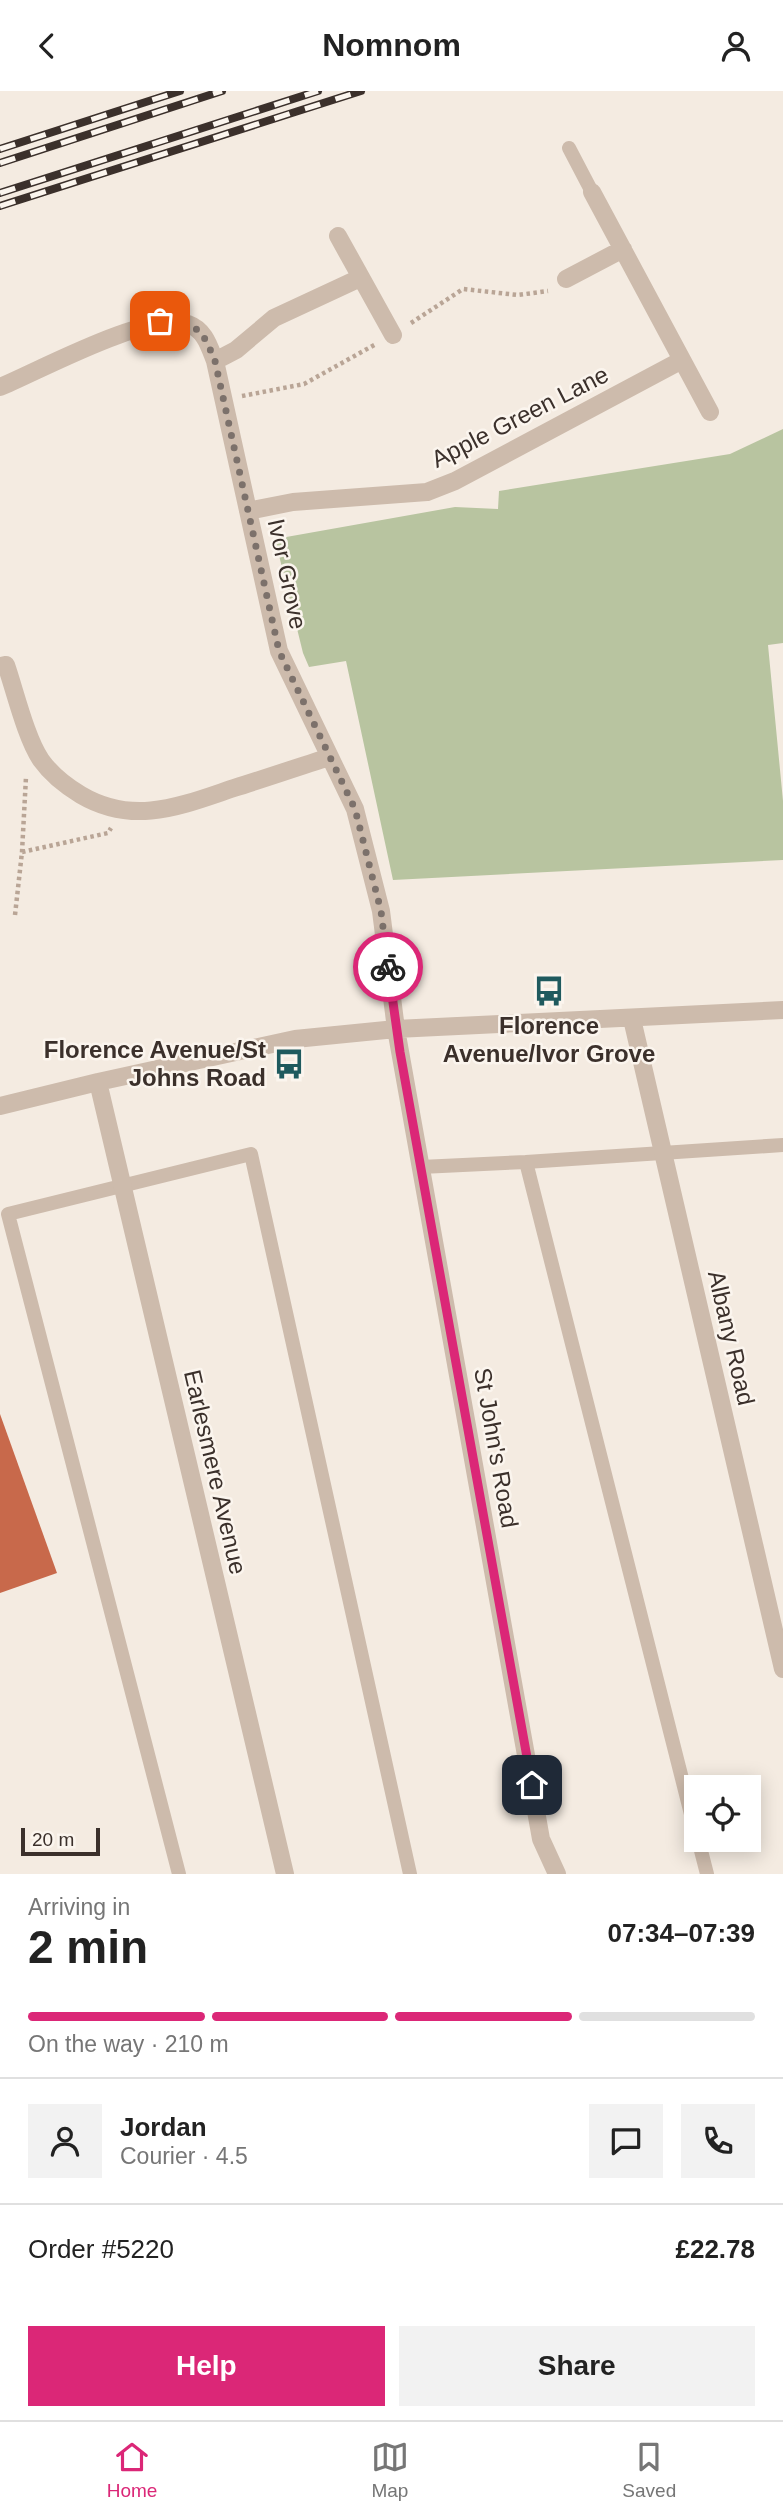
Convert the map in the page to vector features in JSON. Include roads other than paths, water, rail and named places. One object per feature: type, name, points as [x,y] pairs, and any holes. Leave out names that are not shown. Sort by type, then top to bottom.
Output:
[{"type":"street","points":[[592,192],[710,411]]},
{"type":"street","points":[[338,236],[393,335]]},
{"type":"street","points":[[566,279],[623,249]]},
{"type":"street","points":[[215,361],[236,349],[274,318],[360,278]]},
{"type":"street","name":"Ivor Grove","points":[[0,387],[135,328],[160,321],[188,324],[205,335],[215,361],[279,651],[355,809],[381,911],[396,1029]]},
{"type":"street","name":"Apple Green Lane","points":[[248,511],[293,502],[427,492],[455,481],[682,360]]},
{"type":"street","points":[[0,666],[6,665],[40,759],[74,791],[97,804],[118,811],[174,808],[330,757]]},
{"type":"street","points":[[0,1106],[295,1039],[396,1029],[783,1010]]},
{"type":"street","name":"Albany Road","points":[[632,1019],[783,1669]]},
{"type":"street","name":"St John's Road","points":[[396,1029],[541,1839],[557,1874]]},
{"type":"street","name":"Earlesmere Avenue","points":[[98,1082],[285,1874]]},
{"type":"lane","points":[[569,148],[592,192]]},
{"type":"lane","points":[[421,1167],[783,1145]]},
{"type":"lane","points":[[179,1874],[8,1215],[251,1154],[410,1874]]},
{"type":"lane","points":[[526,1162],[684,1786]]},
{"type":"lane","points":[[701,1852],[707,1874]]},
{"type":"railway","points":[[0,149],[180,91]]},
{"type":"railway","points":[[0,163],[222,91]]},
{"type":"railway","points":[[0,193],[318,91]]},
{"type":"railway","points":[[0,206],[361,91]]},
{"type":"place","name":"Florence Avenue/Ivor Grove","points":[[549,991]]},
{"type":"place","name":"Florence Avenue/St Johns Road","points":[[289,1064]]}]
